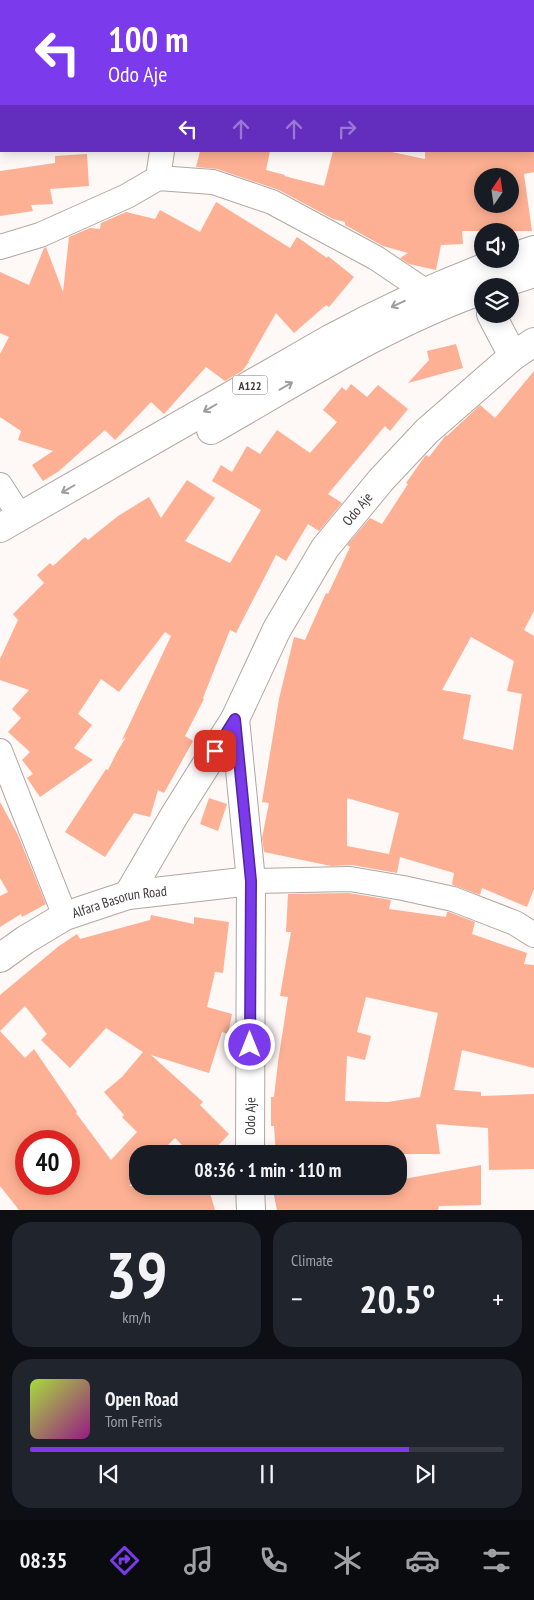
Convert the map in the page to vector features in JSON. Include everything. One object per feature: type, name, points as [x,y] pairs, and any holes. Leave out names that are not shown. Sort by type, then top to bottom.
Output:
[{"type":"main road","name":"A122","points":[[519,255],[534,250]]},
{"type":"main road","name":"A122","points":[[494,278],[501,268]]},
{"type":"main road","name":"A122","points":[[519,279],[534,273]]},
{"type":"main road","name":"A122","points":[[10,522],[330,339],[385,310],[433,299],[474,293]]},
{"type":"main road","name":"A122","points":[[0,548],[319,367],[378,336],[433,299]]},
{"type":"main road","points":[[505,323],[523,349]]},
{"type":"main road","name":"Odo Aje","points":[[128,895],[174,816],[235,719],[277,629],[325,548],[381,480],[427,431],[523,349]]},
{"type":"main road","name":"Odo Aje","points":[[235,719],[251,881],[250,1145]]},
{"type":"main road","name":"Alfara Basorun Road","points":[[0,958],[25,940],[65,916],[128,895],[251,881]]},
{"type":"main road","points":[[250,1195],[251,1210]]},
{"type":"street","points":[[158,178],[162,152]]},
{"type":"street","points":[[0,247],[40,235],[127,196],[158,178],[213,182],[272,202],[376,258],[433,299]]},
{"type":"street","points":[[0,485],[10,522]]},
{"type":"street","points":[[0,751],[65,916]]},
{"type":"street","points":[[251,881],[350,880],[403,888],[453,899],[514,923],[534,935]]},
{"type":"building","points":[[200,152],[270,152],[266,170],[324,186],[333,152],[392,152],[425,159],[425,152],[534,152],[534,172],[524,174],[532,231],[519,231],[519,223],[474,223],[474,231],[462,231],[463,244],[441,245],[436,270],[409,264],[400,258],[408,253],[383,246],[345,225],[345,222],[333,219],[279,190],[217,169],[196,167]]},
{"type":"building","points":[[87,154],[89,186],[50,189],[53,204],[31,205],[33,211],[0,216],[0,171],[55,163],[55,156]]},
{"type":"building","points":[[216,202],[290,248],[297,237],[327,258],[328,256],[354,277],[329,307],[326,305],[294,333],[276,313],[242,371],[225,381],[206,367],[164,414],[151,402],[115,440],[105,430],[59,471],[43,481],[32,465],[53,451],[18,440],[21,431],[0,417],[0,354],[9,337],[0,333],[0,272],[29,285],[46,247],[63,292],[69,237],[90,228],[100,229],[101,223],[126,212],[155,219],[160,210],[200,232]]},
{"type":"building","points":[[456,344],[463,368],[408,383],[429,360],[427,351]]},
{"type":"building","points":[[534,371],[534,611],[524,630],[534,636],[534,889],[527,907],[482,888],[480,895],[453,885],[454,873],[400,857],[397,873],[352,865],[331,866],[264,852],[262,838],[269,803],[262,802],[279,699],[294,637],[305,640],[326,593],[328,594],[350,547],[347,545],[370,518],[382,524],[408,484],[406,483],[425,456],[429,457],[446,435],[480,405],[495,418]],"holes":[[[471,637],[514,661],[507,691],[522,694],[513,750],[463,739],[471,695],[442,690]],[[347,798],[399,813],[389,854],[347,846]]]},
{"type":"building","points":[[351,384],[367,397],[378,385],[408,409],[390,431],[385,426],[328,494],[342,503],[319,531],[308,524],[286,561],[276,555],[236,633],[230,630],[204,699],[185,736],[193,741],[164,793],[158,790],[150,817],[134,813],[105,857],[65,832],[106,769],[108,770],[126,737],[122,740],[171,636],[165,632],[119,692],[101,679],[78,714],[92,725],[74,748],[93,760],[40,797],[27,778],[33,774],[22,760],[30,752],[8,732],[21,718],[12,709],[29,690],[0,680],[0,659],[18,620],[13,614],[44,583],[37,575],[50,563],[53,566],[85,537],[88,540],[118,516],[149,497],[161,518],[187,480],[215,498],[185,541],[230,563],[261,510],[212,481],[221,465],[232,472],[247,446],[260,454],[277,430],[310,453],[337,422],[323,410],[342,387],[346,391]]},
{"type":"building","points":[[209,798],[227,804],[218,831],[200,824]]},
{"type":"building","points":[[0,802],[18,835],[46,904],[22,917],[21,914],[0,927],[0,896],[8,892],[0,878]]},
{"type":"building","points":[[349,893],[391,900],[389,909],[446,917],[447,912],[449,912],[475,922],[472,934],[527,953],[524,964],[534,965],[534,1068],[462,1050],[454,1090],[481,1092],[481,1096],[534,1094],[534,1169],[489,1170],[488,1128],[436,1124],[440,1154],[407,1154],[407,1145],[275,1145],[274,1126],[271,1126],[271,1097],[274,1097],[288,997],[280,996],[291,932],[286,932],[288,894]],"holes":[[[366,997],[438,1013],[420,1097],[388,1102],[345,1101],[347,1056],[365,1060],[371,1036],[357,1032]]]},
{"type":"building","points":[[151,915],[194,924],[194,917],[229,922],[223,973],[215,972],[207,1007],[232,1014],[228,1034],[222,1032],[209,1073],[151,1055],[203,1102],[200,1105],[229,1134],[219,1145],[182,1145],[175,1138],[168,1145],[129,1145],[129,1195],[211,1195],[215,1210],[19,1210],[0,1186],[0,1031],[0,995],[59,946],[77,934],[80,939],[150,920]],"holes":[[[25,1006],[47,1034],[41,1040],[70,1068],[106,1028],[143,1052],[122,1077],[104,1092],[124,1115],[122,1117],[137,1132],[111,1160],[76,1113],[34,1049],[25,1058],[0,1031]]]},
{"type":"building","points":[[481,1165],[481,1205],[439,1206],[438,1210],[277,1210],[274,1195],[407,1195],[407,1178]]},
{"type":"route","points":[[215,751],[235,719],[251,881],[250,1045]]}]
